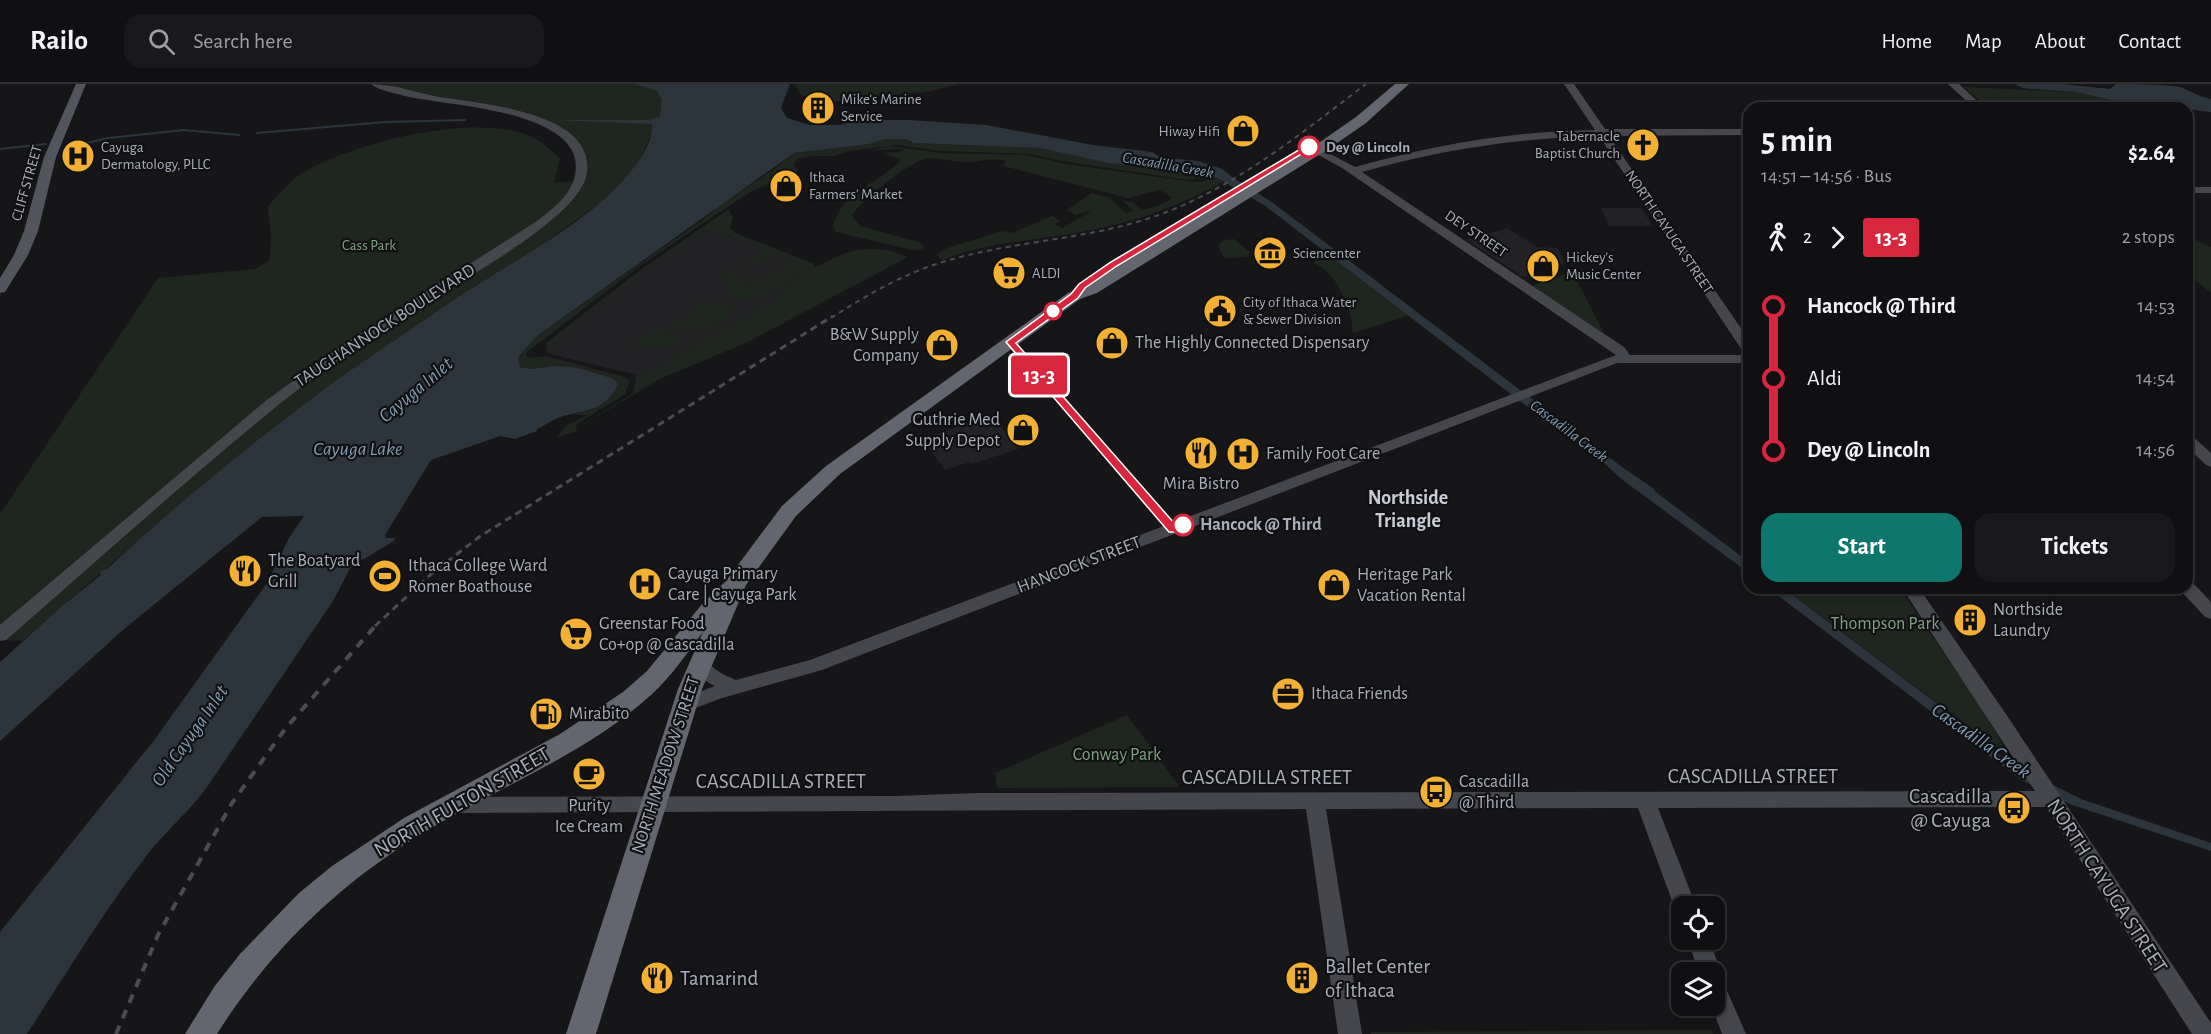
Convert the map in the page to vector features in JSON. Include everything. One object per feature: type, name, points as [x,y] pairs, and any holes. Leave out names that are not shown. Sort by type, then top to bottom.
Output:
[{"type":"highway","points":[[1313,148],[1390,84]]},
{"type":"highway","points":[[1313,148],[1361,120],[1403,84]]},
{"type":"highway","name":"NORTH MEADOW STREET","points":[[581,1034],[700,664],[736,582],[789,511],[832,470],[1074,296],[1094,277],[1226,202],[1313,148]]},
{"type":"highway","name":"NORTH FULTON STREET","points":[[200,1034],[231,986],[262,946],[302,907],[338,877],[387,842],[449,805],[570,740],[617,709],[653,678],[709,608],[736,582]]},
{"type":"main road","name":"CLIFF STREET","points":[[0,289],[21,255],[31,231],[50,157],[81,84]]},
{"type":"street","name":"TAUGHANNOCK BOULEVARD","points":[[0,635],[273,402],[332,358],[538,226],[564,205],[577,186],[582,168],[578,148],[566,135],[549,125],[530,117],[415,95],[376,84]]},
{"type":"street","name":"NORTH CAYUGA STREET","points":[[1569,84],[1743,341]]},
{"type":"street","points":[[1956,87],[1973,102]]},
{"type":"street","points":[[1353,171],[1479,141],[1602,133],[1743,132]]},
{"type":"street","name":"DEY STREET","points":[[1313,148],[1353,171],[1624,356]]},
{"type":"street","points":[[2193,189],[2211,190]]},
{"type":"street","name":"HANCOCK STREET","points":[[685,705],[732,686],[757,683],[816,665],[1624,356],[1743,359]]},
{"type":"street","points":[[2193,445],[2211,462]]},
{"type":"street","name":"NORTH CAYUGA STREET","points":[[1914,594],[2205,1034]]},
{"type":"street","points":[[2193,594],[2211,614]]},
{"type":"street","points":[[700,664],[709,675],[732,686]]},
{"type":"street","name":"CASCADILLA STREET","points":[[449,805],[897,804],[976,801],[2049,799]]},
{"type":"street","points":[[1645,801],[1681,896]]},
{"type":"street","points":[[1315,802],[1350,1034]]},
{"type":"street","points":[[1725,1011],[1734,1034]]},
{"type":"shaded area","points":[[1601,208],[1641,208],[1653,226],[1609,226]]},
{"type":"shaded area","points":[[708,225],[826,271],[645,377],[550,354],[548,343],[645,268]]},
{"type":"shaded area","points":[[1507,228],[1538,247],[1558,248],[1565,263],[1523,277],[1467,240]]},
{"type":"shaded area","points":[[992,415],[1018,449],[945,470],[925,442],[930,436]]},
{"type":"green space","name":"Cass Park","points":[[385,84],[635,84],[658,91],[662,100],[662,111],[640,159],[627,178],[600,203],[539,247],[473,287],[299,408],[209,479],[22,641],[0,640],[0,514],[158,278],[255,269],[269,261],[271,239],[268,206],[304,172],[326,161],[381,142],[442,130],[471,128],[522,133],[538,140],[560,158],[554,183],[573,181],[575,161],[571,149],[558,136],[538,125],[486,107]]},
{"type":"green space","points":[[794,84],[959,84],[931,91],[833,102],[802,96]]},
{"type":"green space","points":[[1964,87],[2076,92],[2120,102],[1981,102]]},
{"type":"green space","points":[[885,139],[906,139],[914,143],[1040,148],[1108,163],[1213,176],[1187,180],[1030,154],[941,151],[897,145],[849,151],[834,156],[811,156],[797,159],[793,166],[798,169],[797,172],[752,191],[729,206],[638,267],[527,352],[526,355],[530,358],[545,356],[625,377],[630,381],[625,394],[577,424],[576,431],[556,438],[567,425],[588,415],[567,415],[580,413],[614,379],[562,365],[527,369],[520,367],[518,357],[537,336],[794,153],[869,144]]},
{"type":"green space","points":[[889,146],[940,153],[1026,155],[1066,164],[1187,181],[1199,182],[1216,178],[1223,182],[1175,205],[1126,222],[997,245],[943,260],[936,255],[947,248],[1002,231],[1012,233],[1052,216],[1061,221],[1054,224],[1062,228],[1090,212],[1076,215],[1066,210],[1092,193],[1110,198],[1126,213],[1133,211],[1122,200],[1134,203],[1143,210],[1165,203],[1172,198],[1160,190],[1128,198],[1003,166],[1006,161],[1000,160],[966,162],[929,158],[917,162],[896,175],[873,193],[852,216],[860,226],[919,242],[924,246],[923,250],[912,250],[836,232],[833,227],[837,215],[852,196],[900,161],[883,153],[900,152],[905,149],[871,150]]},
{"type":"green space","points":[[729,209],[733,218],[730,228],[735,233],[815,264],[763,295],[742,301],[734,299],[734,296],[725,291],[733,286],[723,281],[727,279],[721,276],[725,271],[737,267],[743,269],[733,276],[752,285],[797,260],[777,256],[747,266],[744,264],[746,261],[764,250],[707,228],[647,268],[565,331],[559,340],[549,346],[550,352],[547,353],[546,343],[639,271]]},
{"type":"green space","points":[[1234,239],[1250,252],[1248,257],[1224,258],[1218,245],[1224,240]]},
{"type":"green space","points":[[2193,239],[2211,247],[2211,293],[2193,278]]},
{"type":"green space","points":[[1321,249],[1408,316],[1353,333],[1350,313],[1337,284],[1323,268],[1314,263]]},
{"type":"green space","points":[[888,250],[908,257],[748,342],[660,379],[581,426],[633,393],[636,378],[633,375],[642,376],[776,299],[798,278],[831,259],[849,252]]},
{"type":"green space","points":[[1565,274],[1575,277],[1604,333],[1531,286]]},
{"type":"green space","points":[[701,301],[713,306],[721,301],[733,306],[734,310],[721,322],[705,329],[688,330],[671,323],[674,318],[680,320],[698,309],[693,306]]},
{"type":"green space","points":[[660,328],[686,339],[658,348],[629,345],[653,329]]},
{"type":"green space","name":"Thompson Park","points":[[1791,594],[1903,594],[1980,706],[2014,764],[1998,748]]},
{"type":"green space","name":"Conway Park","points":[[1127,715],[1180,787],[997,788],[995,773]]},
{"type":"green space","points":[[1712,1030],[1713,1034],[1371,1034],[1371,1032]]},
{"type":"water","points":[[635,84],[790,84],[781,108],[787,118],[810,125],[840,125],[858,120],[909,120],[986,125],[1093,145],[1152,152],[1160,157],[1198,161],[1222,169],[1273,203],[1653,488],[1743,558],[1743,569],[1620,478],[1599,458],[1521,402],[1264,205],[1217,178],[1202,174],[1108,163],[1040,148],[914,143],[906,139],[885,139],[869,144],[794,153],[537,336],[518,357],[520,367],[531,369],[557,366],[582,369],[614,379],[618,384],[608,399],[595,408],[560,417],[537,431],[515,439],[500,436],[431,460],[385,535],[386,538],[395,538],[394,541],[364,559],[354,561],[333,601],[205,790],[154,847],[131,877],[85,943],[27,1034],[0,1034],[0,932],[155,739],[267,583],[289,538],[304,516],[262,517],[124,629],[0,741],[0,662],[62,606],[101,575],[100,571],[107,569],[177,507],[273,428],[374,354],[584,215],[627,177],[648,144],[652,124],[551,120],[650,120],[660,116],[662,100],[657,91]]},
{"type":"water","points":[[2015,84],[2062,84],[2110,89],[2116,84],[2180,87],[2211,99],[2211,112],[2193,110],[2193,102],[2120,102],[2076,92],[2022,88]]},
{"type":"water","name":"Cascadilla Creek","points":[[1776,594],[1791,594],[1955,717],[1996,753],[2021,769],[2081,799],[2211,843],[2211,851],[2072,805],[2020,779]]},
{"type":"waterway","points":[[257,133],[385,122],[465,120]]},
{"type":"waterway","points":[[79,145],[108,138],[184,130],[239,135]]},
{"type":"waterway","points":[[0,149],[46,144]]},
{"type":"railway","points":[[831,318],[890,284],[936,264],[1002,248],[1101,231],[1150,218],[1180,207],[1263,160],[1366,84]]},
{"type":"railway","points":[[376,625],[430,575],[479,537],[833,316]]},
{"type":"railway","points":[[116,1034],[158,935],[232,803],[285,729],[376,625]]},
{"type":"bus line","name":"13-3","points":[[1183,525],[1173,529],[1010,342],[1114,264],[1309,147]]},
{"type":"place","name":"Mike's Marine Service","points":[[818,108]]},
{"type":"place","name":"Hiway Hifi","points":[[1243,131]]},
{"type":"place","name":"Tabernacle Baptist Church","points":[[1643,145]]},
{"type":"place","name":"Dey @ Lincoln","points":[[1309,147]]},
{"type":"place","name":"Cayuga Dermatology, PLLC","points":[[78,156]]},
{"type":"place","name":"Ithaca Farmers' Market","points":[[786,186]]},
{"type":"place","name":"Sciencenter","points":[[1270,253]]},
{"type":"place","name":"Hickey's Music Center","points":[[1543,266]]},
{"type":"place","name":"ALDI","points":[[1009,273]]},
{"type":"place","name":"City of Ithaca Water & Sewer Division","points":[[1220,311]]},
{"type":"place","name":"The Highly Connected Dispensary","points":[[1112,343]]},
{"type":"place","name":"B&W Supply Company","points":[[942,345]]},
{"type":"place","name":"Guthrie Med Supply Depot","points":[[1023,430]]},
{"type":"place","name":"Mira Bistro","points":[[1201,453]]},
{"type":"place","name":"Family Foot Care","points":[[1243,454]]},
{"type":"place","name":"Hancock @ Third","points":[[1183,525]]},
{"type":"place","name":"The Boatyard Grill","points":[[245,571]]},
{"type":"place","name":"Ithaca College Ward Romer Boathouse","points":[[385,576]]},
{"type":"place","name":"Cayuga Primary Care | Cayuga Park","points":[[645,584]]},
{"type":"place","name":"Heritage Park Vacation Rental","points":[[1334,585]]},
{"type":"place","name":"Northside Laundry","points":[[1970,620]]},
{"type":"place","name":"Greenstar Food Co+op @ Cascadilla","points":[[576,634]]},
{"type":"place","name":"Ithaca Friends","points":[[1288,694]]},
{"type":"place","name":"Mirabito","points":[[546,714]]},
{"type":"place","name":"Purity Ice Cream","points":[[589,774]]},
{"type":"place","name":"Cascadilla @ Third","points":[[1436,792]]},
{"type":"place","name":"Cascadilla @ Cayuga","points":[[2014,808]]},
{"type":"place","name":"Tamarind","points":[[657,978]]},
{"type":"place","name":"Ballet Center of Ithaca","points":[[1302,978]]},
{"type":"district","name":"Northside Triangle","points":[[1408,510]]},
{"type":"water label","name":"Cayuga Inlet","points":[[416,390]]},
{"type":"water label","name":"Cayuga Lake","points":[[358,449]]},
{"type":"water label","name":"Old Cayuga Inlet","points":[[190,736]]}]
